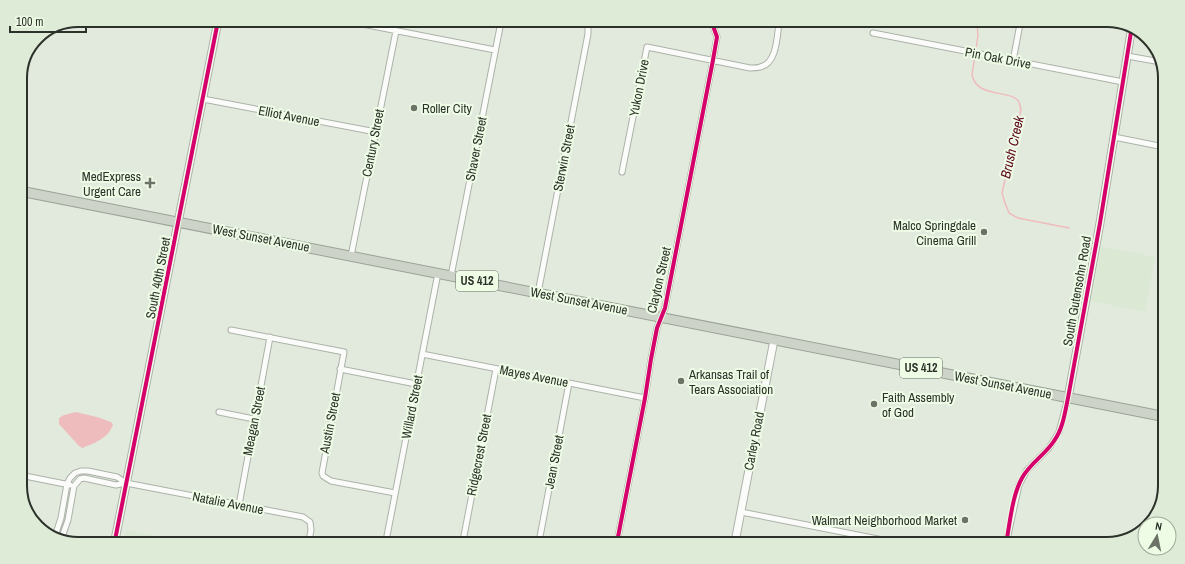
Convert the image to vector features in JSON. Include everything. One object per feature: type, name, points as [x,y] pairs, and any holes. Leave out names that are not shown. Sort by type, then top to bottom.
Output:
[{"type":"highway","name":"West Sunset Avenue","points":[[27,192],[1158,415]]},
{"type":"street","name":"South 40th Street","points":[[116,537],[217,27]]},
{"type":"street","points":[[376,27],[495,50]]},
{"type":"street","name":"Shaver Street","points":[[452,276],[500,27]]},
{"type":"street","name":"Sterwin Street","points":[[538,294],[588,34],[588,27]]},
{"type":"street","name":"Clayton Street","points":[[618,537],[657,328],[665,308],[717,36],[714,27]]},
{"type":"street","points":[[712,60],[750,68],[765,65],[770,60],[773,53],[778,27]]},
{"type":"street","points":[[1013,61],[1019,27]]},
{"type":"street","name":"Century Street","points":[[351,256],[396,31]]},
{"type":"street","name":"Pin Oak Drive","points":[[873,33],[1123,82]]},
{"type":"street","name":"South Gutensohn Road","points":[[1008,537],[1019,485],[1027,470],[1049,448],[1060,432],[1068,398],[1131,33]]},
{"type":"street","name":"Yukon Drive","points":[[622,172],[647,47],[712,60]]},
{"type":"street","points":[[1127,56],[1155,61]]},
{"type":"street","name":"Elliot Avenue","points":[[203,99],[376,132]]},
{"type":"street","points":[[1114,137],[1158,146]]},
{"type":"street","name":"Willard Street","points":[[387,537],[438,273]]},
{"type":"street","points":[[231,330],[344,352],[340,369],[416,384]]},
{"type":"street","name":"Meagan Street","points":[[239,505],[270,337]]},
{"type":"street","name":"Carley Road","points":[[736,537],[774,340]]},
{"type":"street","name":"Mayes Avenue","points":[[422,354],[645,398]]},
{"type":"street","name":"Austin Street","points":[[340,369],[321,469],[323,476],[330,481],[395,493]]},
{"type":"street","name":"Ridgecrest Street","points":[[464,537],[496,369]]},
{"type":"street","name":"Jean Street","points":[[540,537],[569,383]]},
{"type":"street","points":[[219,412],[254,419]]},
{"type":"street","points":[[56,532],[61,518],[67,484],[70,478],[76,473],[81,471],[117,477],[126,483]]},
{"type":"street","points":[[27,476],[74,486]]},
{"type":"street","points":[[63,534],[68,520],[76,482],[84,478],[116,485],[126,483]]},
{"type":"street","name":"Natalie Avenue","points":[[126,483],[303,517],[308,519],[310,522],[310,537]]},
{"type":"street","points":[[741,512],[858,537]]},
{"type":"shaded area","points":[[1101,246],[1155,257],[1145,312],[1091,301]]},
{"type":"shaded area","points":[[76,412],[111,422],[113,425],[111,430],[96,442],[82,448],[59,424],[59,418]]},
{"type":"shaded area","points":[[126,530],[162,537],[125,537]]},
{"type":"waterway","name":"Brush Creek","points":[[977,27],[978,36],[972,75],[975,83],[980,88],[987,91],[1015,98],[1019,102],[1021,109],[1002,193],[1009,213],[1018,218],[1069,228]]},
{"type":"cycle path","points":[[116,537],[217,27]]},
{"type":"cycle path","points":[[618,537],[657,328],[665,308],[713,60],[717,37],[713,27]]},
{"type":"cycle path","points":[[1007,537],[1016,493],[1022,478],[1029,468],[1054,441],[1060,431],[1063,420],[1100,223],[1131,33]]},
{"type":"place","name":"Roller City","points":[[414,108]]},
{"type":"place","name":"MedExpress Urgent Care","points":[[150,183]]},
{"type":"place","name":"Malco Springdale Cinema Grill","points":[[984,232]]},
{"type":"place","name":"Arkansas Trail of Tears Association","points":[[681,381]]},
{"type":"place","name":"Faith Assembly of God","points":[[874,404]]},
{"type":"place","name":"Walmart Neighborhood Market","points":[[965,520]]}]
